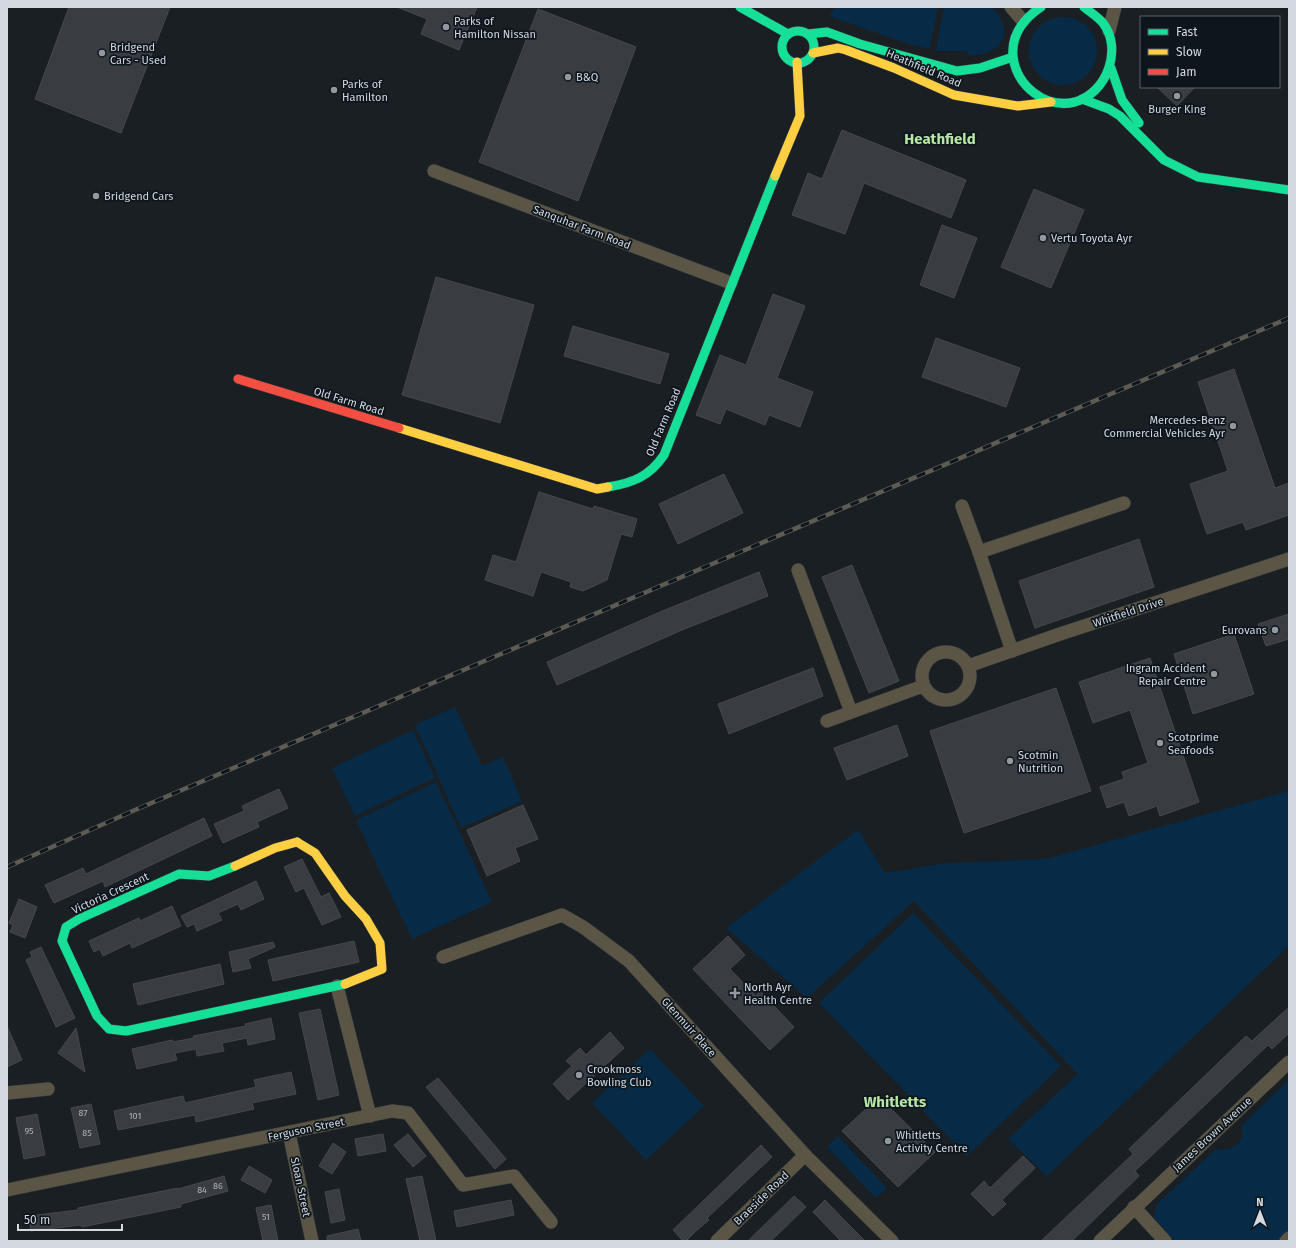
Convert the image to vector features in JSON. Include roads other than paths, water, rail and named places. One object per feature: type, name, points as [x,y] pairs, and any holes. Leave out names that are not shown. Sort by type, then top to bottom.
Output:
[{"type":"street","points":[[740,7],[788,34]]},
{"type":"street","points":[[1011,7],[1023,21]]},
{"type":"street","points":[[1040,7],[1023,21],[1016,33],[1012,48],[1013,65],[1019,79],[1028,90],[1038,97],[1051,102]]},
{"type":"street","points":[[1082,99],[1095,92],[1105,80],[1111,68],[1113,56],[1109,31],[1102,21],[1084,7]]},
{"type":"street","points":[[1109,31],[1115,7]]},
{"type":"street","points":[[798,31],[808,34],[813,43],[813,53],[806,60],[797,62],[787,58],[784,54],[783,43],[788,34],[798,31]]},
{"type":"street","name":"Heathfield Road","points":[[808,34],[827,32],[860,44],[957,71],[980,68],[1013,56]]},
{"type":"street","name":"Heathfield Road","points":[[813,53],[838,48],[846,50],[894,68],[954,95],[977,100],[1018,106],[1051,102],[1063,103],[1082,99]]},
{"type":"street","name":"Old Farm Road","points":[[238,379],[597,488],[626,485],[651,473],[663,458],[730,283],[800,116],[797,62]]},
{"type":"street","points":[[1111,68],[1122,100],[1133,116],[1156,141],[1165,147]]},
{"type":"street","points":[[1082,99],[1109,109],[1120,116],[1164,160],[1198,177],[1289,190]]},
{"type":"street","points":[[1197,166],[1236,182]]},
{"type":"street","name":"Sanquhar Farm Road","points":[[434,171],[730,283]]},
{"type":"street","points":[[979,552],[1124,503]]},
{"type":"street","points":[[962,506],[1012,651]]},
{"type":"street","name":"Whitfield Drive","points":[[968,666],[1060,634],[1289,559]]},
{"type":"street","points":[[798,570],[851,712]]},
{"type":"street","points":[[950,652],[958,655],[968,666],[970,675],[969,684],[965,691],[954,700],[938,700],[930,695],[923,686],[921,677],[924,665],[929,658],[936,654],[950,652]]},
{"type":"street","points":[[827,721],[923,686]]},
{"type":"street","name":"Victoria Crescent","points":[[297,842],[315,853],[345,896],[366,919],[380,943],[382,969],[360,979],[337,986],[126,1031],[109,1029],[97,1016],[62,941],[66,927],[78,919],[179,874],[196,877],[213,875],[283,845],[297,842]]},
{"type":"street","name":"Glenmuir Place","points":[[443,957],[562,915],[583,927],[629,961],[805,1155],[892,1241]]},
{"type":"street","points":[[337,986],[370,1116]]},
{"type":"street","name":"James Brown Avenue","points":[[1100,1241],[1134,1207],[1289,1062]]},
{"type":"street","points":[[7,1093],[48,1089]]},
{"type":"street","name":"Ferguson Street","points":[[7,1190],[392,1111],[408,1113],[463,1185],[514,1176],[551,1222]]},
{"type":"street","name":"Sloan Street","points":[[289,1133],[312,1241]]},
{"type":"street","name":"Braeside Road","points":[[717,1241],[805,1155]]},
{"type":"street","points":[[1134,1207],[1165,1241]]},
{"type":"street","points":[[1286,1241],[1289,1238]]},
{"type":"railway","points":[[7,867],[135,810],[1289,318]]},
{"type":"place","name":"Parks of Hamilton Nissan","points":[[446,27]]},
{"type":"place","name":"Bridgend Cars - Used","points":[[102,53]]},
{"type":"place","name":"B&Q","points":[[568,77]]},
{"type":"place","name":"Parks of Hamilton","points":[[334,90]]},
{"type":"place","name":"Burger King","points":[[1177,96]]},
{"type":"place","name":"Bridgend Cars","points":[[96,196]]},
{"type":"place","name":"Vertu Toyota Ayr","points":[[1043,238]]},
{"type":"place","name":"Mercedes-Benz Commercial Vehicles Ayr","points":[[1233,426]]},
{"type":"place","name":"Eurovans","points":[[1275,630]]},
{"type":"place","name":"Ingram Accident Repair Centre","points":[[1214,674]]},
{"type":"place","name":"Scotprime Seafoods","points":[[1160,743]]},
{"type":"place","name":"Scotmin Nutrition","points":[[1010,761]]},
{"type":"place","name":"North Ayr Health Centre","points":[[735,993]]},
{"type":"place","name":"Crookmoss Bowling Club","points":[[579,1075]]},
{"type":"place","name":"Whitletts Activity Centre","points":[[888,1141]]},
{"type":"district","name":"Heathfield","points":[[940,139]]},
{"type":"district","name":"Whitletts","points":[[895,1102]]}]
